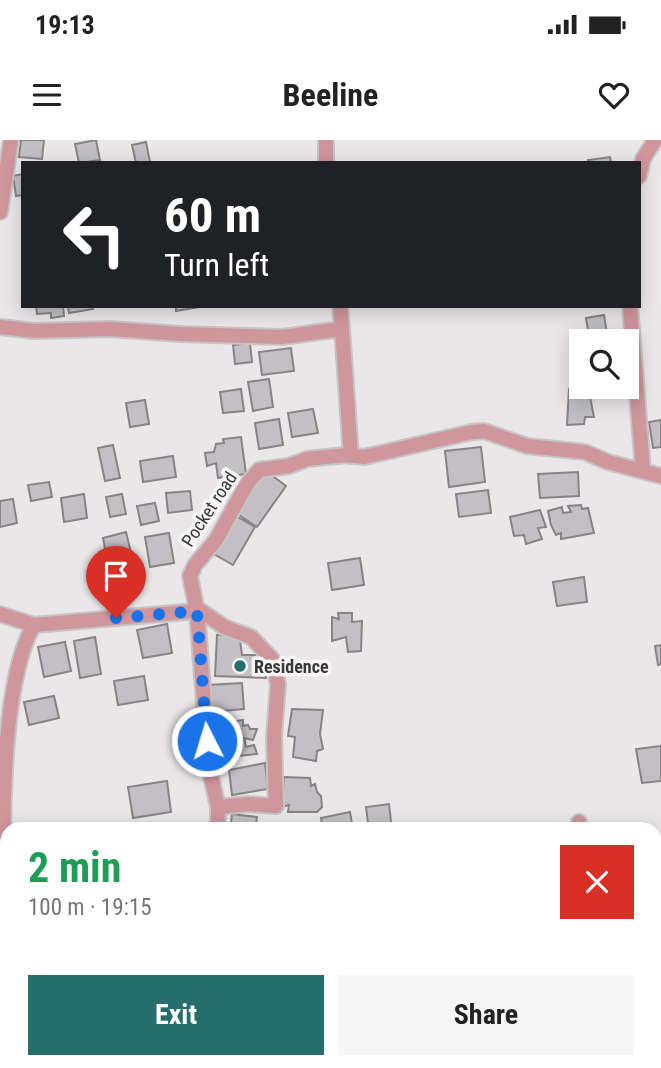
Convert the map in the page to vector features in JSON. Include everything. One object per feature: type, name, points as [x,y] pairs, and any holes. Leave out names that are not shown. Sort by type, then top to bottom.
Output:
[{"type":"street","points":[[0,212],[11,140]]},
{"type":"street","points":[[326,140],[326,161]]},
{"type":"street","points":[[641,168],[655,140]]},
{"type":"street","points":[[340,308],[351,456]]},
{"type":"street","points":[[630,308],[643,470],[661,476]]},
{"type":"street","points":[[0,327],[34,331],[110,329],[282,337],[342,329]]},
{"type":"street","name":"Pocket road","points":[[218,822],[218,807],[209,768],[197,611],[190,576],[195,565],[216,540],[247,484],[259,470],[289,466],[307,458],[363,457],[484,431],[527,446],[584,452],[608,462],[643,470]]},
{"type":"street","points":[[0,614],[34,625],[201,611],[224,627],[251,637],[272,659],[278,684],[276,806],[248,804],[218,807]]},
{"type":"street","points":[[1,806],[7,703],[23,639],[34,625]]},
{"type":"building","points":[[21,140],[44,140],[42,159],[19,157]]},
{"type":"building","points":[[96,140],[100,160],[79,161],[75,144]]},
{"type":"building","points":[[146,142],[150,161],[136,161],[132,145]]},
{"type":"building","points":[[610,157],[611,161],[588,161]]},
{"type":"building","points":[[21,174],[21,195],[16,196],[13,176]]},
{"type":"building","points":[[36,308],[63,308],[64,316],[51,318],[51,313],[37,314]]},
{"type":"building","points":[[68,308],[93,309],[69,313]]},
{"type":"building","points":[[604,315],[606,329],[588,329],[586,318]]},
{"type":"building","points":[[250,343],[252,362],[235,364],[233,345]]},
{"type":"building","points":[[291,348],[294,371],[262,375],[259,352]]},
{"type":"building","points":[[269,379],[273,407],[253,411],[248,382]]},
{"type":"building","points":[[241,389],[244,411],[223,413],[220,392]]},
{"type":"building","points":[[569,389],[569,399],[590,399],[594,417],[585,417],[584,424],[567,425]]},
{"type":"building","points":[[145,400],[149,424],[130,427],[126,403]]},
{"type":"building","points":[[313,409],[318,433],[292,437],[288,413]]},
{"type":"building","points":[[279,419],[283,445],[259,449],[255,423]]},
{"type":"building","points":[[661,420],[661,447],[653,448],[649,422]]},
{"type":"building","points":[[241,437],[246,474],[218,478],[216,463],[207,466],[205,453],[214,452],[216,444],[224,443],[223,439]]},
{"type":"building","points":[[113,445],[120,478],[105,481],[98,448]]},
{"type":"building","points":[[481,447],[485,482],[449,487],[445,451]]},
{"type":"building","points":[[173,456],[176,477],[143,482],[140,461]]},
{"type":"building","points":[[266,471],[286,486],[257,527],[236,513]]},
{"type":"building","points":[[578,472],[579,496],[540,498],[538,474]]},
{"type":"building","points":[[49,482],[52,497],[31,501],[28,485]]},
{"type":"building","points":[[488,490],[491,513],[459,517],[456,494]]},
{"type":"building","points":[[190,491],[192,510],[168,513],[166,493]]},
{"type":"building","points":[[84,494],[87,518],[64,522],[61,498]]},
{"type":"building","points":[[122,494],[126,514],[110,517],[106,497]]},
{"type":"building","points":[[13,499],[17,523],[0,527],[0,501]]},
{"type":"building","points":[[155,503],[159,521],[141,525],[137,506]]},
{"type":"building","points":[[581,505],[582,509],[588,508],[594,533],[561,539],[561,533],[556,535],[551,525],[548,511],[562,507],[563,513],[571,512],[568,506]]},
{"type":"building","points":[[540,510],[546,527],[538,528],[542,539],[526,544],[524,535],[514,536],[510,517]]},
{"type":"building","points":[[234,515],[255,527],[233,565],[212,553]]},
{"type":"building","points":[[126,532],[131,553],[107,559],[103,538]]},
{"type":"building","points":[[169,533],[174,563],[150,567],[145,537]]},
{"type":"building","points":[[360,558],[364,585],[332,590],[328,563]]},
{"type":"building","points":[[584,577],[587,602],[557,606],[553,582]]},
{"type":"building","name":"Residence","points":[[338,613],[352,613],[352,622],[362,621],[361,651],[348,652],[346,637],[332,641],[332,617],[339,619]]},
{"type":"building","points":[[167,624],[172,653],[143,658],[137,630]]},
{"type":"building","name":"Residence","points":[[239,633],[242,655],[263,655],[266,678],[215,676],[217,635]]},
{"type":"building","points":[[95,637],[101,674],[80,678],[74,641]]},
{"type":"building","points":[[65,642],[71,671],[44,677],[38,647]]},
{"type":"building","points":[[661,645],[661,664],[658,665],[655,646]]},
{"type":"building","points":[[144,676],[148,700],[118,705],[114,681]]},
{"type":"building","points":[[242,683],[244,709],[210,712],[208,685]]},
{"type":"building","points":[[54,696],[59,718],[29,725],[24,702]]},
{"type":"building","name":"Residence","points":[[292,709],[323,710],[320,734],[323,749],[317,751],[316,761],[293,757],[295,737],[288,736]]},
{"type":"building","name":"Residence","points":[[243,720],[243,726],[257,729],[253,740],[244,738],[246,747],[254,745],[257,754],[239,756],[235,753],[227,756],[225,734],[228,733],[224,723]]},
{"type":"building","points":[[661,746],[661,781],[642,783],[636,749]]},
{"type":"building","points":[[265,763],[268,789],[232,795],[229,770]]},
{"type":"building","points":[[284,777],[310,778],[311,786],[315,784],[321,796],[322,807],[317,812],[288,812],[289,805],[282,807]]},
{"type":"building","points":[[167,781],[171,812],[133,818],[128,787]]},
{"type":"building","points":[[389,804],[391,822],[368,822],[366,807]]},
{"type":"building","points":[[350,812],[352,822],[322,822],[321,818]]},
{"type":"building","points":[[232,814],[257,817],[256,822],[231,822]]},
{"type":"place","name":"Residence","points":[[240,666]]},
{"type":"route","points":[[116,618],[197,611],[207,741]]}]
